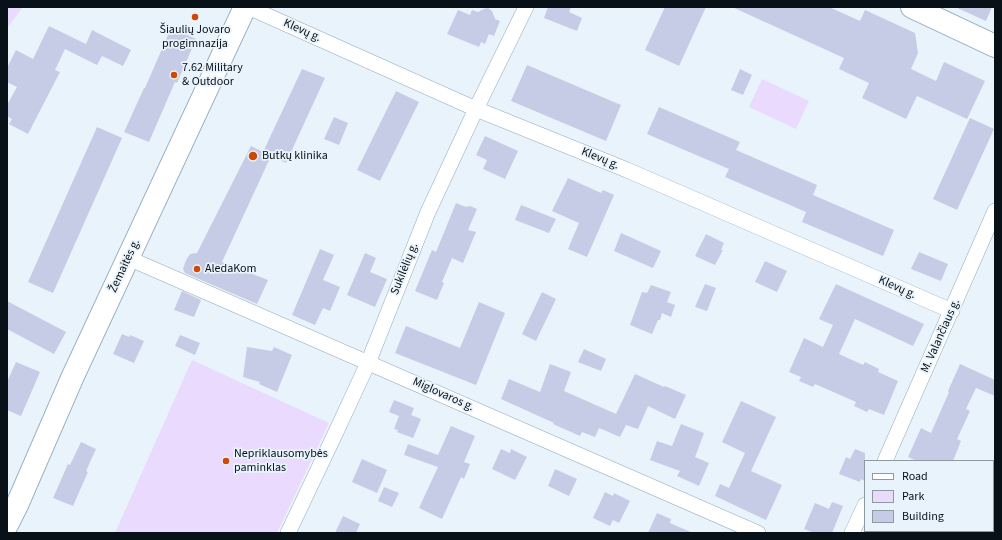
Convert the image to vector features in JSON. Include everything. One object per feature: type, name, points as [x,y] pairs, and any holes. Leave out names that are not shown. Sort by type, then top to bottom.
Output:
[{"type":"main road","name":"Žemaitės g.","points":[[7,526],[73,376],[245,7]]},
{"type":"main road","points":[[912,7],[995,46]]},
{"type":"street","name":"Klevų g.","points":[[248,7],[476,109],[627,170],[952,311]]},
{"type":"street","name":"Sukilėlių g.","points":[[288,533],[368,363],[428,212],[526,7]]},
{"type":"street","name":"M. Valančiaus g.","points":[[885,460],[995,211]]},
{"type":"street","name":"Miglovaros g.","points":[[128,258],[758,533]]},
{"type":"street","points":[[852,533],[864,507]]},
{"type":"green space","points":[[7,7],[23,7],[7,28]]},
{"type":"green space","points":[[762,79],[809,101],[796,129],[749,107]]},
{"type":"green space","points":[[192,360],[329,423],[277,533],[115,533]]},
{"type":"building","points":[[548,7],[571,7],[569,12],[582,18],[577,31],[544,18]]},
{"type":"building","points":[[665,7],[706,7],[679,66],[645,50]]},
{"type":"building","points":[[732,7],[829,7],[860,21],[865,10],[915,33],[918,53],[911,69],[936,81],[944,62],[985,81],[967,119],[917,96],[906,119],[862,98],[869,83],[839,69],[844,58]]},
{"type":"building","points":[[955,7],[992,7],[986,21]]},
{"type":"building","points":[[488,8],[492,11],[495,19],[500,21],[494,36],[489,34],[485,44],[481,42],[479,47],[447,34],[458,10],[470,15],[472,10],[478,12]]},
{"type":"building","points":[[49,26],[86,44],[92,30],[131,50],[123,66],[102,56],[97,65],[65,49],[55,70],[60,72],[28,134],[9,124],[12,119],[7,116],[7,105],[17,87],[7,82],[7,68],[16,50],[33,59]]},
{"type":"building","points":[[171,28],[196,39],[177,83],[175,82],[149,142],[124,132]]},
{"type":"building","points":[[527,65],[621,105],[606,141],[511,101]]},
{"type":"building","points":[[302,69],[325,78],[286,163],[271,156],[222,262],[268,280],[257,304],[185,273],[183,269],[190,254],[197,253],[251,146],[263,152]]},
{"type":"building","points":[[740,69],[752,75],[743,95],[731,90]]},
{"type":"building","points":[[396,91],[419,102],[380,181],[357,170]]},
{"type":"building","points":[[659,107],[740,142],[736,150],[817,185],[813,195],[894,230],[883,256],[802,222],[806,212],[725,177],[729,169],[647,134]]},
{"type":"building","points":[[334,117],[348,123],[339,145],[324,139]]},
{"type":"building","points":[[970,118],[994,129],[957,210],[933,199]]},
{"type":"building","points":[[97,127],[122,138],[53,293],[28,282]]},
{"type":"building","points":[[485,136],[518,151],[505,179],[483,169],[487,160],[476,155]]},
{"type":"building","points":[[568,178],[601,193],[603,190],[614,195],[587,257],[568,249],[579,223],[552,211]]},
{"type":"building","points":[[456,203],[477,209],[468,230],[476,232],[463,263],[452,258],[442,282],[444,283],[437,300],[415,291],[432,250],[436,252]]},
{"type":"building","points":[[521,205],[556,219],[549,233],[515,220]]},
{"type":"building","points":[[621,233],[661,251],[653,268],[614,251]]},
{"type":"building","points":[[706,234],[724,243],[721,250],[723,250],[715,265],[695,256]]},
{"type":"building","points":[[320,249],[334,255],[323,280],[340,287],[330,311],[323,308],[315,325],[292,315]]},
{"type":"building","points":[[919,252],[948,264],[941,281],[911,269]]},
{"type":"building","points":[[365,253],[376,258],[370,272],[387,279],[375,307],[347,295]]},
{"type":"building","points":[[765,261],[787,271],[777,292],[755,282]]},
{"type":"building","points":[[705,284],[716,288],[707,311],[695,307]]},
{"type":"building","points":[[836,284],[924,324],[913,346],[855,319],[839,354],[863,365],[865,362],[879,369],[878,372],[898,381],[884,415],[869,409],[867,412],[854,406],[856,402],[815,384],[813,387],[799,381],[801,377],[789,372],[804,338],[823,347],[833,325],[819,319]]},
{"type":"building","points":[[651,285],[671,292],[667,302],[675,305],[671,317],[662,313],[660,320],[658,320],[652,334],[630,325],[642,292],[647,293]]},
{"type":"building","points":[[182,291],[201,300],[194,317],[174,310]]},
{"type":"building","points":[[542,292],[556,299],[536,341],[522,334]]},
{"type":"building","points":[[7,301],[66,332],[54,354],[7,329]]},
{"type":"building","points":[[479,302],[505,313],[476,385],[395,353],[406,326],[460,348]]},
{"type":"building","points":[[122,334],[129,337],[130,335],[144,341],[134,363],[113,354]]},
{"type":"building","points":[[180,335],[200,343],[195,355],[175,346]]},
{"type":"building","points":[[247,347],[272,351],[274,347],[292,355],[277,392],[259,384],[260,382],[243,377]]},
{"type":"building","points":[[584,349],[606,359],[601,371],[578,362]]},
{"type":"building","points":[[16,362],[40,372],[21,416],[7,410],[7,382]]},
{"type":"building","points":[[550,364],[571,372],[564,391],[616,414],[635,374],[686,395],[675,419],[648,406],[638,429],[626,425],[620,437],[599,428],[595,437],[582,432],[580,436],[501,399],[509,379],[540,392]]},
{"type":"building","points":[[960,364],[995,380],[995,396],[976,388],[966,409],[970,411],[957,439],[961,441],[953,460],[915,460],[908,457],[921,428],[931,433],[949,392],[948,391]]},
{"type":"building","points":[[394,400],[414,408],[411,415],[421,419],[413,438],[397,432],[398,430],[394,429],[399,416],[389,412]]},
{"type":"building","points":[[741,401],[776,417],[751,471],[782,485],[766,520],[715,496],[720,484],[729,488],[745,453],[722,442]]},
{"type":"building","points":[[681,424],[704,433],[695,457],[709,463],[699,486],[677,476],[680,471],[650,460],[657,441],[672,446]]},
{"type":"building","points":[[451,426],[475,436],[464,462],[470,464],[464,479],[461,477],[442,519],[419,508],[438,467],[404,455],[408,444],[438,455]]},
{"type":"building","points":[[81,442],[96,449],[73,506],[53,498],[68,464],[70,465]]},
{"type":"building","points":[[501,449],[510,453],[511,449],[527,457],[515,480],[492,469]]},
{"type":"building","points":[[855,449],[865,453],[864,480],[861,479],[860,482],[839,474],[846,457],[850,459]]},
{"type":"building","points":[[362,459],[387,470],[377,493],[352,482]]},
{"type":"building","points":[[555,469],[577,479],[569,496],[548,486]]},
{"type":"building","points":[[384,487],[399,493],[392,507],[378,501]]},
{"type":"building","points":[[605,492],[613,496],[614,493],[630,501],[619,523],[613,520],[610,526],[593,518]]},
{"type":"building","points":[[832,502],[843,506],[832,533],[814,533],[804,529],[815,503],[829,509]]},
{"type":"building","points":[[657,513],[671,519],[670,523],[693,533],[648,533]]},
{"type":"building","points":[[343,516],[360,524],[356,533],[335,533]]},
{"type":"place","name":"Šiaulių Jovaro progimnazija","points":[[195,17]]},
{"type":"place","name":"7.62 Military & Outdoor","points":[[174,75]]},
{"type":"place","name":"Butkų klinika","points":[[253,156]]},
{"type":"place","name":"AledaKom","points":[[197,269]]},
{"type":"place","name":"Nepriklausomybės paminklas","points":[[226,461]]}]
